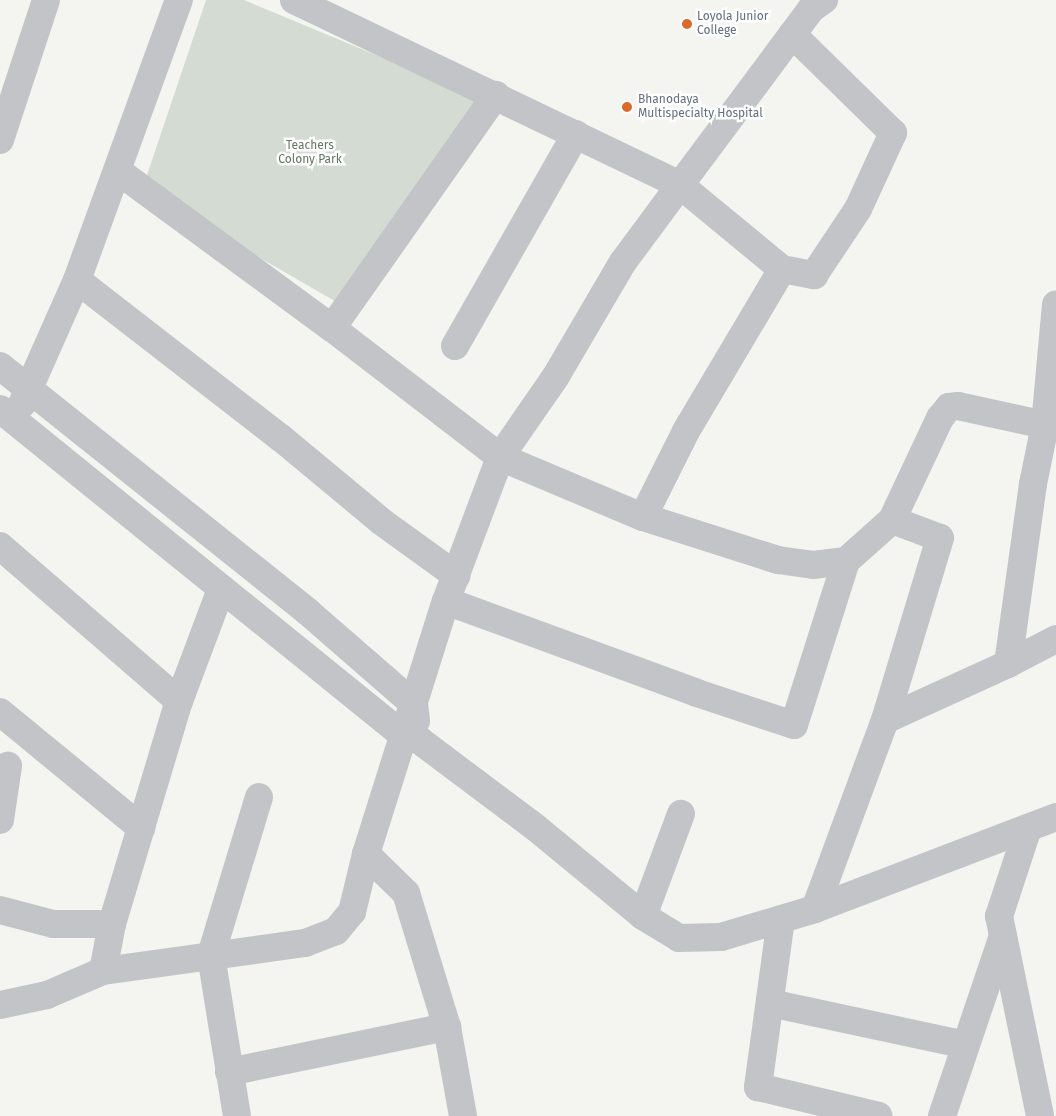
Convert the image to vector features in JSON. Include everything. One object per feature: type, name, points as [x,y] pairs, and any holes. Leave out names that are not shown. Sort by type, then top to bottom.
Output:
[{"type":"street","points":[[0,140],[46,0]]},
{"type":"street","points":[[179,0],[77,280],[28,388],[8,415],[221,589],[411,738],[535,827],[643,916],[679,938],[721,937],[815,909],[1056,817]]},
{"type":"street","points":[[294,0],[496,95],[680,185],[782,269],[814,276],[858,209],[893,133],[792,34]]},
{"type":"street","points":[[0,1005],[48,995],[103,971],[305,943],[336,931],[352,912],[366,854],[411,738],[414,704],[446,601],[500,458],[556,376],[623,262],[814,3]]},
{"type":"street","points":[[332,328],[496,95]]},
{"type":"street","points":[[455,346],[576,134]]},
{"type":"street","points":[[118,171],[332,328],[500,458],[643,517],[778,560],[813,565],[846,561]]},
{"type":"street","points":[[643,517],[686,431],[782,269]]},
{"type":"street","points":[[77,280],[281,438],[382,522],[457,576]]},
{"type":"street","points":[[1008,664],[1033,484],[1045,425],[1056,304]]},
{"type":"street","points":[[0,366],[242,557],[414,704]]},
{"type":"street","points":[[446,601],[697,693],[794,725],[846,561],[892,520],[940,418],[949,408],[958,406],[1045,425]]},
{"type":"street","points":[[815,909],[885,720],[940,538],[892,520]]},
{"type":"street","points":[[0,546],[179,701]]},
{"type":"street","points":[[103,971],[112,924],[179,701],[221,589]]},
{"type":"street","points":[[885,720],[1008,664],[1056,638]]},
{"type":"street","points":[[0,712],[141,828]]},
{"type":"street","points":[[0,820],[4,766],[46,748]]},
{"type":"street","points":[[237,1116],[211,955],[259,797]]},
{"type":"street","points":[[643,916],[681,814]]},
{"type":"street","points":[[1028,828],[999,916],[1040,1116]]},
{"type":"street","points":[[366,854],[406,893],[447,1026],[463,1116]]},
{"type":"street","points":[[0,910],[53,924],[112,924]]},
{"type":"street","points":[[781,919],[758,1087],[879,1116]]},
{"type":"street","points":[[942,1116],[1003,935]]},
{"type":"street","points":[[770,1003],[966,1044]]},
{"type":"street","points":[[229,1072],[447,1026]]},
{"type":"green space","name":"Teachers Colony Park","points":[[206,0],[244,0],[484,100],[354,312],[142,190]]},
{"type":"place","name":"Loyola Junior College","points":[[687,24]]},
{"type":"place","name":"Bhanodaya Multispecialty Hospital","points":[[627,107]]}]
